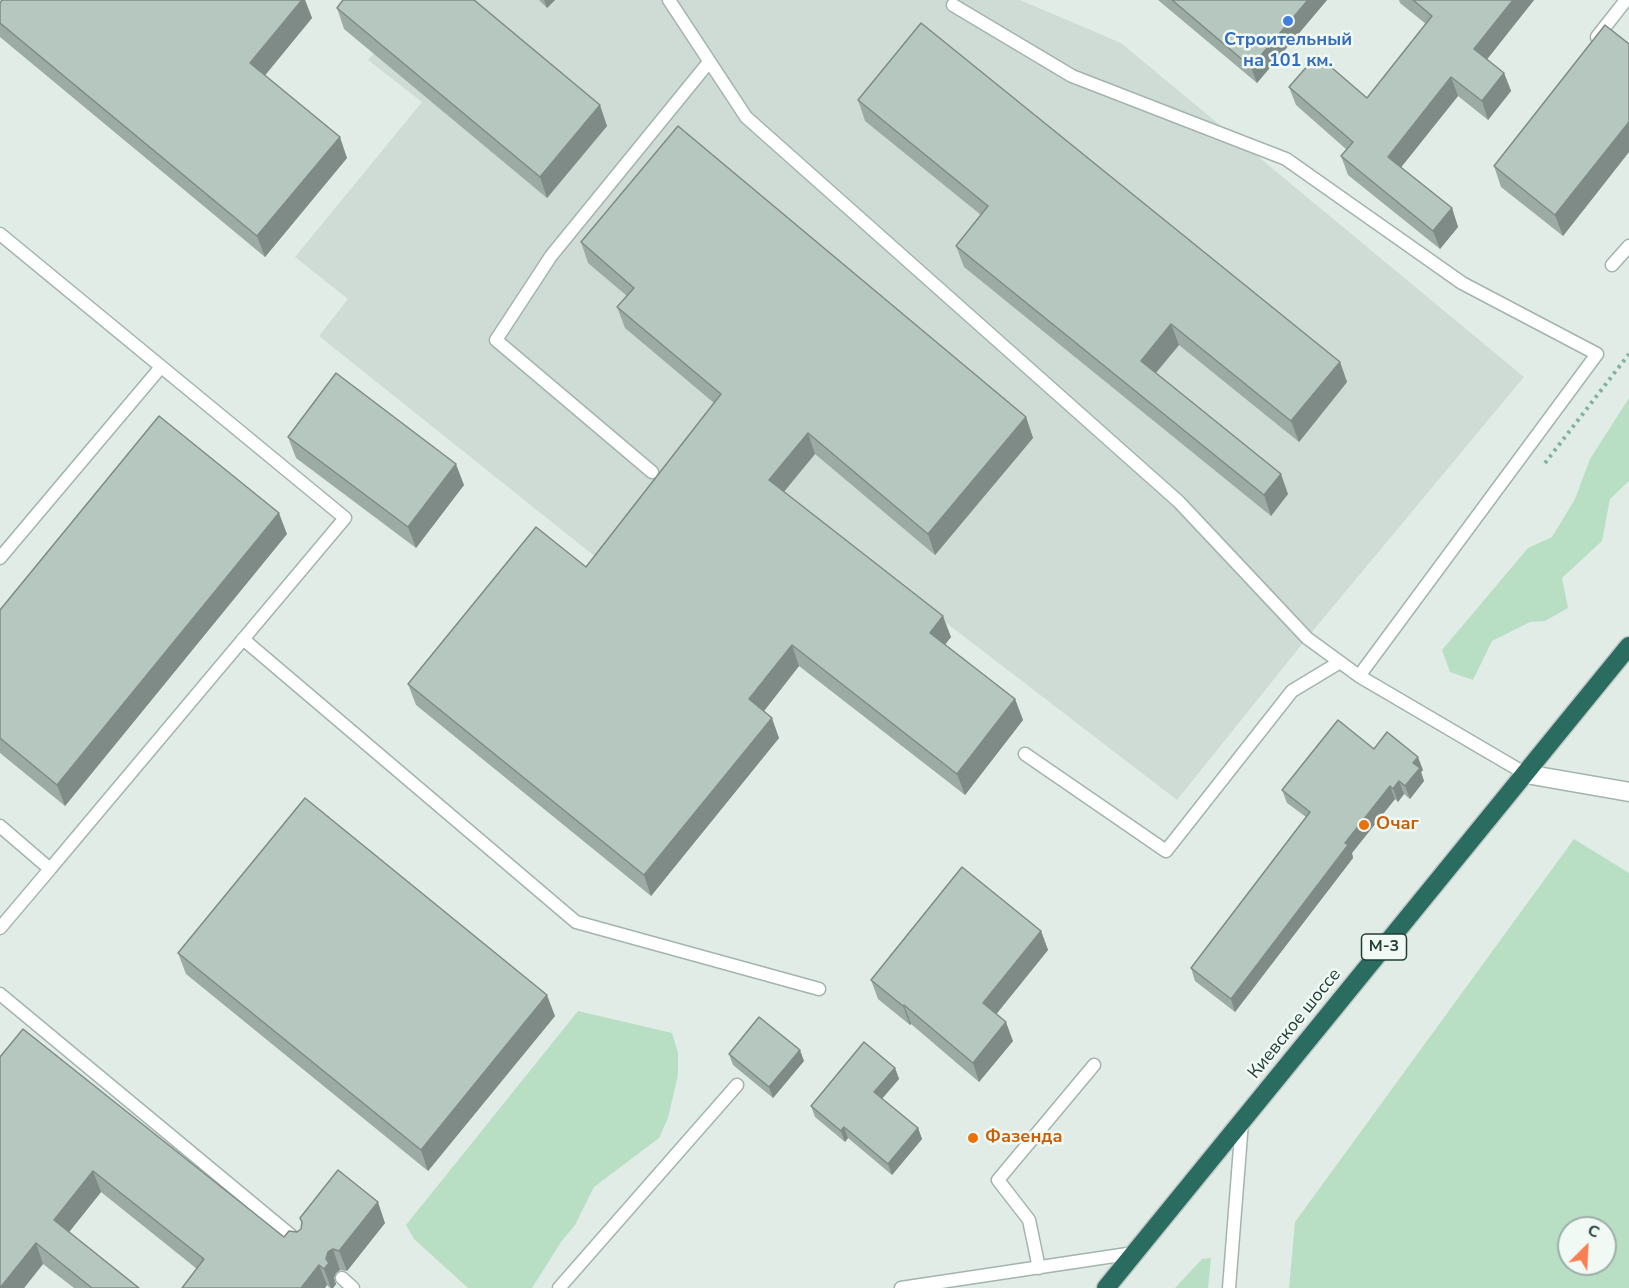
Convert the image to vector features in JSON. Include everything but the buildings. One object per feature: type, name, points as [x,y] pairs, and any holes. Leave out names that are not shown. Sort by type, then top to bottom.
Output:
[{"type":"highway","name":"Киевское шоссе","points":[[1106,1288],[1629,646]]},
{"type":"street","points":[[1526,774],[1629,792]]},
{"type":"lane","points":[[669,0],[746,117],[1179,502],[1307,638],[1359,676],[1526,774]]},
{"type":"lane","points":[[1590,46],[1626,0]]},
{"type":"lane","points":[[953,5],[1072,76],[1286,159],[1461,283],[1597,354],[1359,676]]},
{"type":"lane","points":[[652,472],[496,340],[551,256],[709,62]]},
{"type":"lane","points":[[0,234],[345,518],[0,928]]},
{"type":"lane","points":[[1612,265],[1629,246]]},
{"type":"lane","points":[[0,558],[161,367]]},
{"type":"lane","points":[[243,639],[576,922],[819,989]]},
{"type":"lane","points":[[1025,754],[1166,851],[1292,691],[1340,662]]},
{"type":"lane","points":[[0,826],[50,869]]},
{"type":"lane","points":[[0,994],[302,1245]]},
{"type":"lane","points":[[1039,1268],[1029,1220],[998,1180],[1094,1065]]},
{"type":"lane","points":[[559,1288],[737,1085]]},
{"type":"lane","points":[[1228,1288],[1242,1121]]},
{"type":"lane","points":[[902,1288],[1134,1253]]},
{"type":"lane","points":[[342,1278],[354,1288]]},
{"type":"path","points":[[1542,466],[1629,354]]},
{"type":"shaded area","points":[[420,0],[1020,0],[1121,43],[1524,377],[1307,638],[1177,800],[876,569],[772,698],[319,336],[348,299],[295,257],[422,102],[368,60]]},
{"type":"green space","points":[[1629,398],[1629,481],[1610,499],[1602,541],[1562,578],[1568,608],[1545,621],[1530,622],[1492,641],[1473,680],[1450,672],[1442,650],[1528,548],[1552,537],[1575,499],[1590,459]]},
{"type":"green space","points":[[1574,839],[1629,873],[1629,1288],[1289,1288],[1295,1222]]},
{"type":"green space","points":[[578,1011],[672,1033],[678,1053],[678,1075],[668,1118],[659,1138],[594,1187],[575,1225],[561,1242],[532,1288],[468,1288],[414,1239],[406,1225]]},
{"type":"green space","points":[[1211,1258],[1208,1288],[1175,1288],[1202,1259]]},
{"type":"place","name":"Строительный на 101 км.","points":[[1288,21]]},
{"type":"place","name":"Очаг","points":[[1364,825]]},
{"type":"place","name":"Фазенда","points":[[973,1138]]}]
